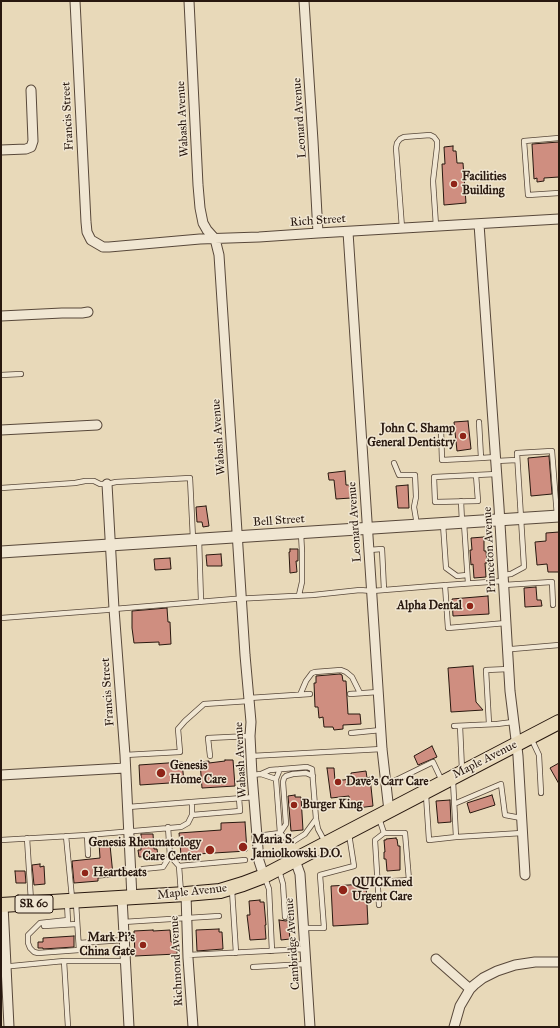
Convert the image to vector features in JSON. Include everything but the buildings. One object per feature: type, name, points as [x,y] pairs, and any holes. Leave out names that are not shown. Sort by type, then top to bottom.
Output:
[{"type":"main road","name":"Maple Avenue","points":[[2,905],[183,895],[220,891],[232,888],[264,876],[559,722]]},
{"type":"street","name":"Francis Street","points":[[75,1],[87,230]]},
{"type":"street","name":"Wabash Avenue","points":[[189,1],[200,208],[203,223],[215,239],[219,255],[237,537],[251,722],[251,756],[257,775],[254,797],[260,861],[264,876]]},
{"type":"street","name":"Leonard Avenue","points":[[304,1],[318,233]]},
{"type":"street","points":[[1,150],[26,149],[31,147],[33,141],[30,90]]},
{"type":"street","name":"Rich Street","points":[[87,230],[91,240],[103,247],[109,247],[200,238],[215,239],[259,237],[559,219]]},
{"type":"street","name":"Princeton Avenue","points":[[479,224],[497,474],[510,691],[516,744],[525,875]]},
{"type":"street","name":"Leonard Avenue","points":[[348,232],[378,692],[386,785],[384,814]]},
{"type":"street","points":[[1,316],[88,312]]},
{"type":"street","points":[[1,430],[97,424]]},
{"type":"street","name":"Francis Street","points":[[107,484],[128,807],[127,898],[123,922],[129,1027]]},
{"type":"street","name":"Bell Street","points":[[1,552],[558,516]]},
{"type":"street","points":[[1,775],[125,768]]},
{"type":"street","name":"Cambridge Avenue","points":[[295,860],[300,874],[310,1027]]},
{"type":"street","name":"Richmond Avenue","points":[[183,895],[187,919],[193,1027]]},
{"type":"street","points":[[2,905],[4,966],[9,1027]]},
{"type":"street","points":[[436,959],[470,989]]},
{"type":"street","points":[[454,1027],[460,1006],[470,989],[483,978],[505,968],[530,963],[559,962]]},
{"type":"lane","points":[[402,229],[396,148],[400,139],[404,137],[430,135],[437,141],[438,147],[433,181],[436,226]]},
{"type":"lane","points":[[559,138],[524,141],[528,195],[559,193]]},
{"type":"lane","points":[[1,375],[21,374]]},
{"type":"lane","points":[[479,422],[481,458]]},
{"type":"lane","points":[[441,429],[442,460],[481,458],[517,460]]},
{"type":"lane","points":[[503,580],[524,567],[516,453],[552,451],[558,516]]},
{"type":"lane","points":[[394,463],[399,475],[415,475],[416,497],[414,507],[417,525]]},
{"type":"lane","points":[[476,475],[478,501],[435,502],[434,477],[476,475],[497,474]]},
{"type":"lane","points":[[1,488],[85,481],[94,481],[100,484],[107,484],[116,482],[190,478],[201,601]]},
{"type":"lane","points":[[461,501],[468,583]]},
{"type":"lane","points":[[443,524],[446,568],[457,576],[467,575]]},
{"type":"lane","points":[[298,595],[302,582],[301,533]]},
{"type":"lane","points":[[369,550],[382,549],[384,590]]},
{"type":"lane","points":[[1,618],[201,601],[360,590],[372,591],[503,580],[552,582],[553,605]]},
{"type":"lane","points":[[445,585],[448,628],[506,623]]},
{"type":"lane","points":[[507,648],[512,649],[559,645]]},
{"type":"lane","points":[[490,724],[486,670],[509,669]]},
{"type":"lane","points":[[300,695],[306,681],[312,673],[340,670],[346,672],[352,677],[360,693]]},
{"type":"lane","points":[[350,694],[378,692]]},
{"type":"lane","points":[[125,755],[180,752],[178,729],[204,704],[310,694]]},
{"type":"lane","points":[[454,726],[513,722]]},
{"type":"lane","points":[[456,837],[452,777],[460,726]]},
{"type":"lane","points":[[351,733],[381,730]]},
{"type":"lane","points":[[210,756],[208,738],[250,736]]},
{"type":"lane","points":[[531,737],[539,755],[541,793]]},
{"type":"lane","points":[[251,756],[382,749]]},
{"type":"lane","points":[[386,785],[433,762],[452,777]]},
{"type":"lane","points":[[257,775],[270,770],[307,767],[312,769],[316,819],[318,829],[326,843]]},
{"type":"lane","points":[[280,769],[276,779],[280,833],[289,841],[294,841],[306,834],[316,819]]},
{"type":"lane","points":[[257,836],[280,833],[286,824],[284,778],[293,774],[306,773],[312,776]]},
{"type":"lane","points":[[257,775],[276,779]]},
{"type":"lane","points":[[454,804],[501,784],[505,815],[521,818]]},
{"type":"lane","points":[[426,792],[429,840],[522,833]]},
{"type":"lane","points":[[128,807],[254,797]]},
{"type":"lane","points":[[192,815],[240,811],[239,798]]},
{"type":"lane","points":[[1,840],[87,835],[181,827],[188,823],[192,815],[192,802]]},
{"type":"lane","points":[[384,814],[384,833]]},
{"type":"lane","points":[[143,869],[163,867],[170,856],[168,827]]},
{"type":"lane","points":[[304,928],[324,928],[320,875],[354,866],[349,831]]},
{"type":"lane","points":[[378,882],[408,880],[405,833],[384,833],[375,840],[379,905]]},
{"type":"lane","points":[[87,835],[88,855]]},
{"type":"lane","points":[[66,836],[72,901],[77,924],[79,950],[34,952],[30,948],[28,943],[28,935],[40,923],[46,921],[77,924]]},
{"type":"lane","points":[[27,838],[32,904]]},
{"type":"lane","points":[[170,856],[179,866],[183,895]]},
{"type":"lane","points":[[179,866],[245,860]]},
{"type":"lane","points":[[279,868],[283,884],[285,917]]},
{"type":"lane","points":[[264,876],[269,889],[272,951]]},
{"type":"lane","points":[[232,888],[236,952]]},
{"type":"lane","points":[[68,922],[72,901]]},
{"type":"lane","points":[[123,922],[219,916]]},
{"type":"lane","points":[[44,926],[68,922]]},
{"type":"lane","points":[[79,943],[124,940]]},
{"type":"lane","points":[[188,955],[305,949]]},
{"type":"lane","points":[[4,966],[64,961],[125,961]]},
{"type":"lane","points":[[64,961],[68,1027]]},
{"type":"lane","points":[[253,967],[306,964]]},
{"type":"place","name":"Facilities Building","points":[[454,184]]},
{"type":"place","name":"John C. Shamp General Dentistry","points":[[463,436]]},
{"type":"place","name":"Alpha Dental","points":[[470,606]]},
{"type":"place","name":"Genesis Home Care","points":[[161,773]]},
{"type":"place","name":"Dave's Carr Care","points":[[338,782]]},
{"type":"place","name":"Burger King","points":[[294,805]]},
{"type":"place","name":"Maria S. Jamiolkowski D.O.","points":[[243,847]]},
{"type":"place","name":"Genesis Rheumatology Care Center","points":[[210,850]]},
{"type":"place","name":"Heartbeats","points":[[85,873]]},
{"type":"place","name":"QUICKmed Urgent Care","points":[[343,890]]},
{"type":"place","name":"Mark Pi's China Gate","points":[[143,945]]}]
